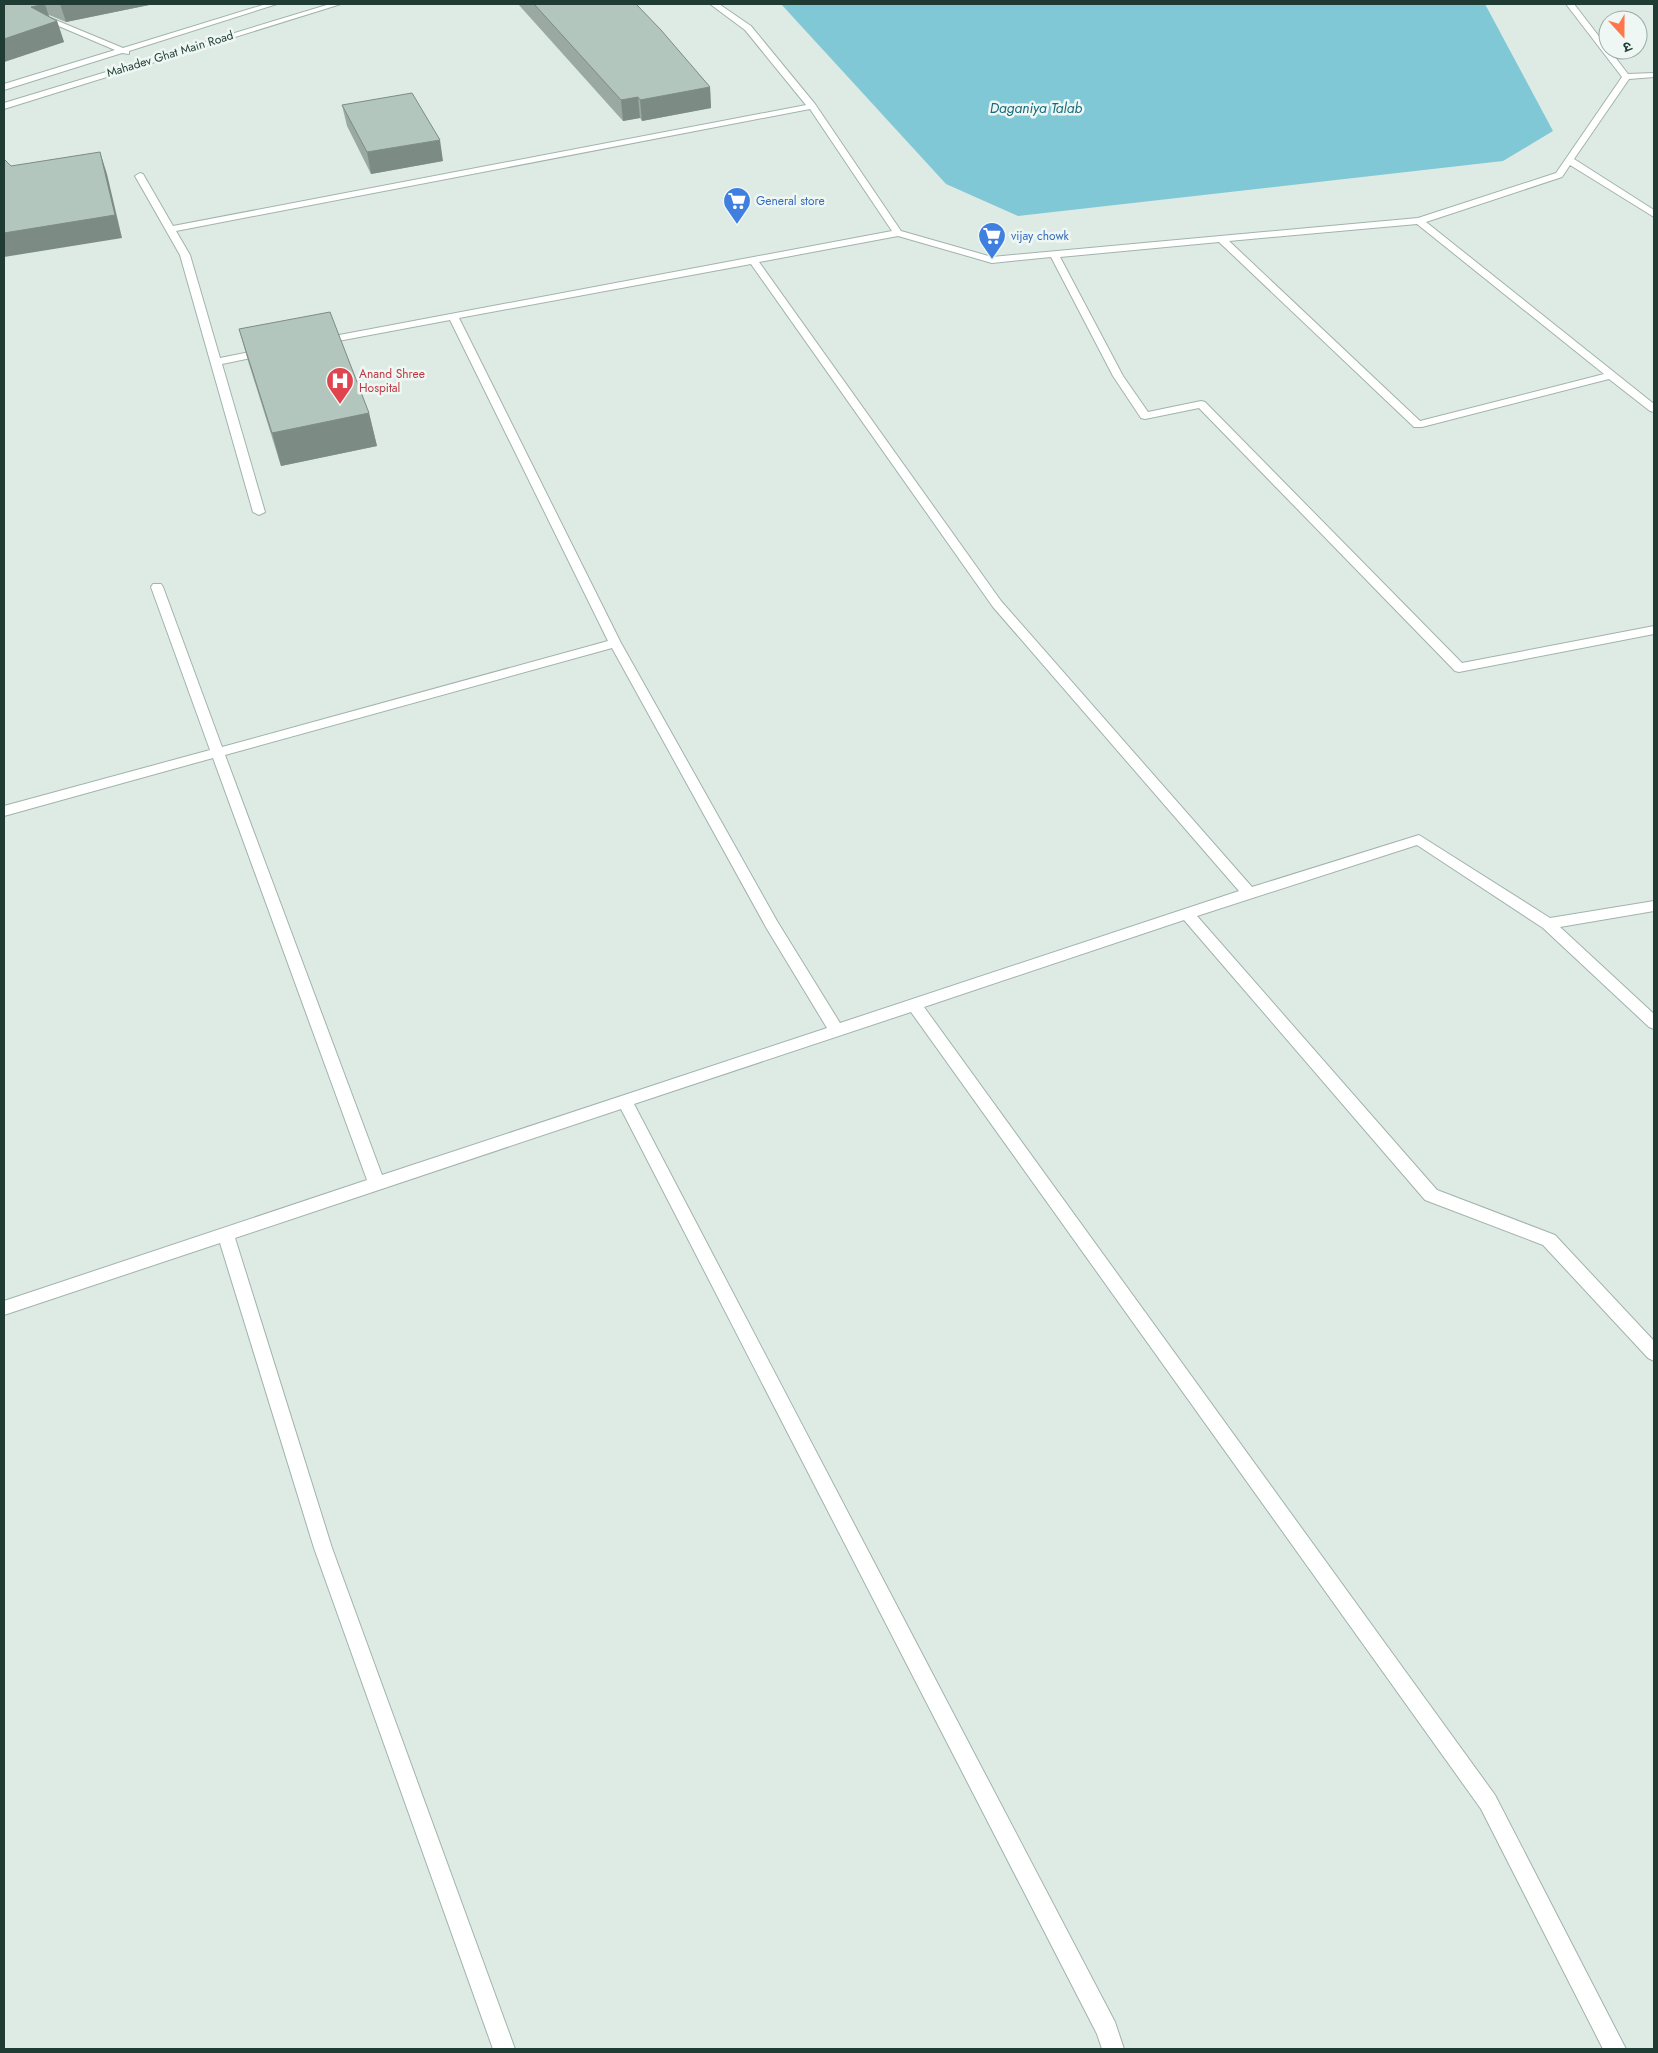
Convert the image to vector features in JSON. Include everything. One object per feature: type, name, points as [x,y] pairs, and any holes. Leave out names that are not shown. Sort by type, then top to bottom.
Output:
[{"type":"street","points":[[11,4],[123,50],[142,63]]},
{"type":"street","points":[[4,87],[273,4]]},
{"type":"street","name":"Mahadev Ghat Main Road","points":[[4,106],[337,4]]},
{"type":"street","points":[[714,4],[748,28],[812,106],[898,233]]},
{"type":"street","points":[[1570,4],[1626,77]]},
{"type":"street","points":[[1626,77],[1654,75]]},
{"type":"street","points":[[311,344],[898,233],[992,260],[1418,220],[1560,175],[1626,77]]},
{"type":"street","points":[[170,230],[812,106]]},
{"type":"street","points":[[1569,160],[1654,214]]},
{"type":"street","points":[[140,176],[185,255],[259,512]]},
{"type":"street","points":[[1418,220],[1654,409]]},
{"type":"street","points":[[1221,239],[1418,425],[1611,375]]},
{"type":"street","points":[[1054,254],[1118,376],[1145,416],[1201,404],[1460,668],[1654,630]]},
{"type":"street","points":[[753,260],[997,604],[1249,893]]},
{"type":"street","points":[[453,316],[615,643],[772,925],[836,1030]]},
{"type":"street","points":[[216,362],[273,351]]},
{"type":"street","points":[[158,587],[377,1184]]},
{"type":"street","points":[[4,811],[615,643]]},
{"type":"street","points":[[4,1308],[1249,893],[1419,840],[1548,924],[1654,1023]]},
{"type":"street","points":[[1548,924],[1654,906]]},
{"type":"street","points":[[1187,914],[1431,1195],[1549,1240],[1654,1353]]},
{"type":"street","points":[[914,1005],[1488,1802],[1615,2049]]},
{"type":"street","points":[[626,1101],[1108,2030],[1113,2049]]},
{"type":"street","points":[[226,1234],[324,1548],[504,2049]]},
{"type":"water","name":"Daganiya Talab","points":[[781,4],[1485,4],[1553,131],[1503,161],[1018,216],[946,184]]},
{"type":"building","points":[[4,4],[45,4],[31,7],[57,21],[4,39]]},
{"type":"building","points":[[534,4],[636,4],[710,87],[640,100],[638,97],[621,100]]},
{"type":"building","points":[[412,93],[440,140],[367,152],[342,105]]},
{"type":"building","points":[[100,152],[115,215],[4,233],[4,159],[11,166]]},
{"type":"building","points":[[330,312],[369,413],[272,433],[239,329]]},
{"type":"place","name":"General store","points":[[737,225]]},
{"type":"place","name":"vijay chowk","points":[[992,260]]},
{"type":"place","name":"Anand Shree Hospital","points":[[340,405]]}]
